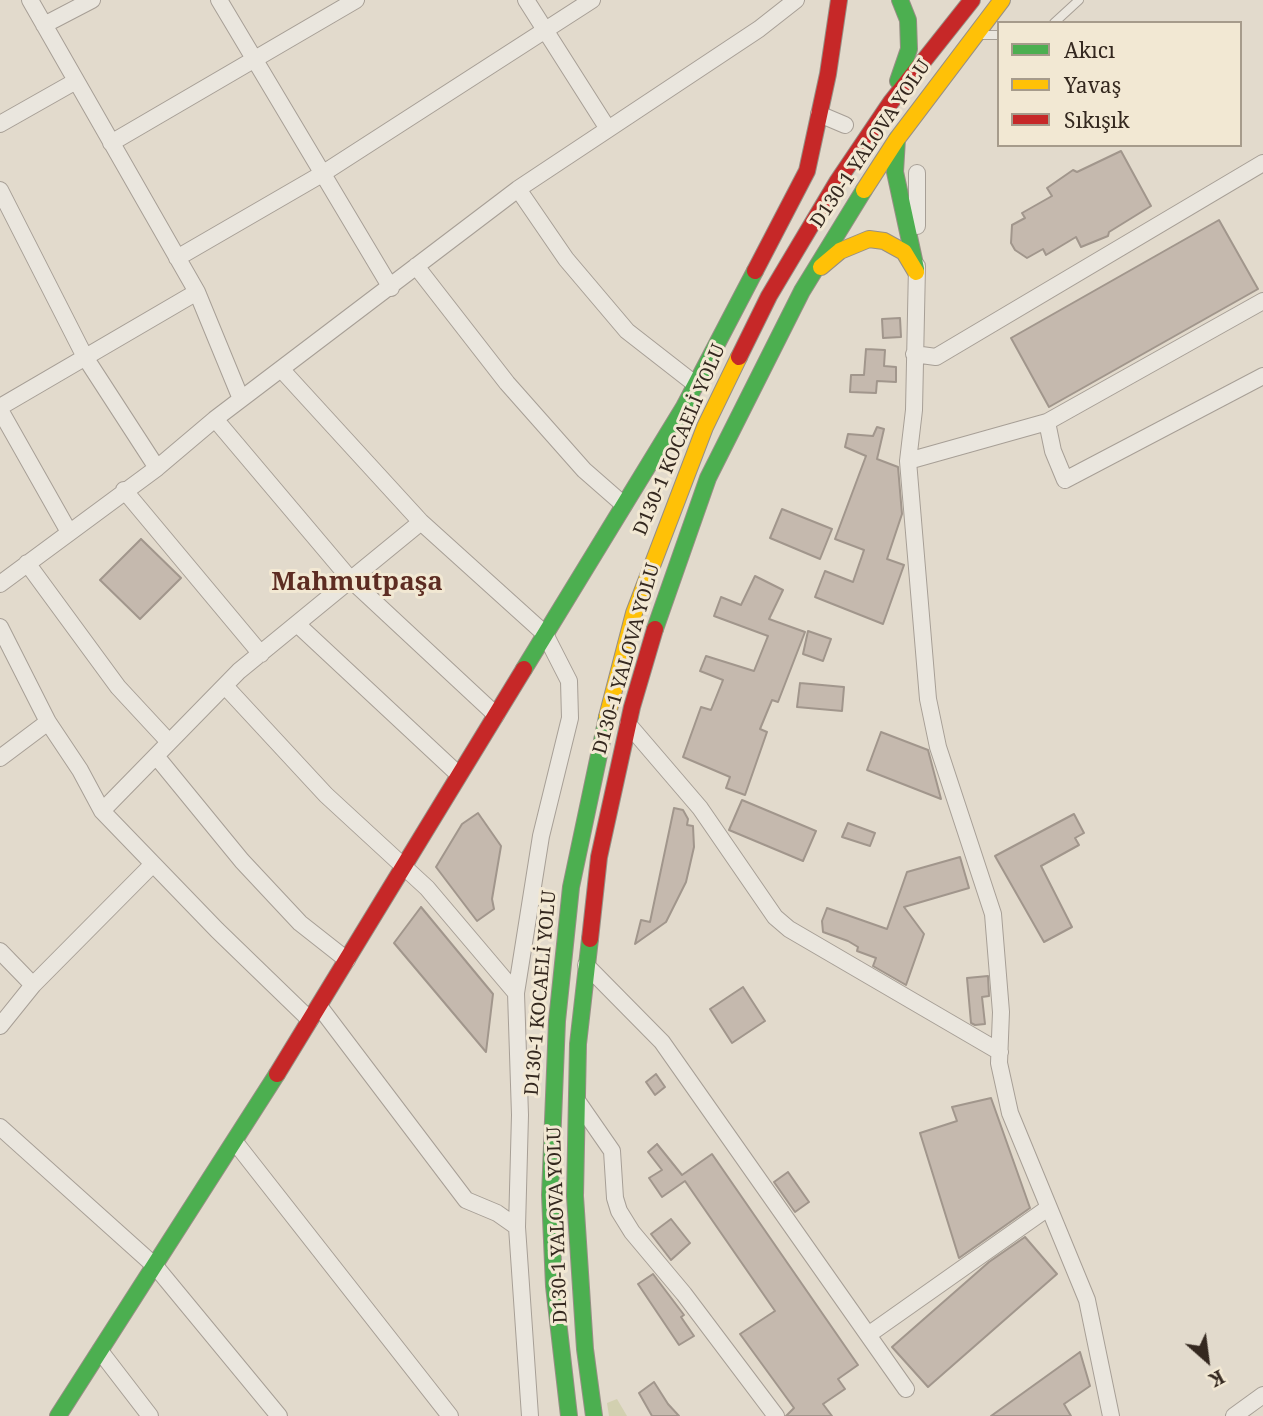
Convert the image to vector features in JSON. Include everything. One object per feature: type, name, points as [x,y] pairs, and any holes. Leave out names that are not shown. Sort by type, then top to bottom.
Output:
[{"type":"main road","points":[[58,1416],[156,1267],[315,1013],[695,384],[807,171],[839,0]]},
{"type":"main road","points":[[891,102],[909,49],[908,20],[900,0]]},
{"type":"main road","name":"D130-1 KOCAELİ YOLU","points":[[569,1416],[554,1286],[550,1195],[553,1082],[571,887],[609,706],[650,566],[685,474],[737,359],[799,245],[891,102],[972,0]]},
{"type":"main road","name":"D130-1 YALOVA YOLU","points":[[594,1416],[578,1264],[575,1196],[576,1100],[586,965],[599,857],[628,724],[692,518],[740,410],[837,230],[897,139],[1002,0]]},
{"type":"main road","points":[[897,139],[895,172],[916,272]]},
{"type":"main road","points":[[802,291],[826,261],[840,251],[869,239],[884,241],[905,252],[916,272]]},
{"type":"street","points":[[30,0],[197,292],[241,399]]},
{"type":"street","points":[[44,25],[92,0]]},
{"type":"street","points":[[219,0],[391,288]]},
{"type":"street","points":[[111,143],[356,0]]},
{"type":"street","points":[[526,0],[608,129]]},
{"type":"street","points":[[177,258],[322,174],[414,112],[592,0]]},
{"type":"street","points":[[0,584],[157,468],[215,419],[391,288],[517,189],[759,29],[796,0]]},
{"type":"street","points":[[0,124],[76,81]]},
{"type":"street","points":[[819,114],[845,125]]},
{"type":"street","points":[[914,354],[936,357],[1263,163]]},
{"type":"street","points":[[917,173],[914,410],[908,461],[928,698],[938,747],[993,914],[999,971],[1000,1052],[1010,1113],[1087,1300],[1111,1416]]},
{"type":"street","points":[[517,189],[566,259],[627,331],[695,384]]},
{"type":"street","points":[[0,190],[85,357],[157,468]]},
{"type":"street","points":[[416,266],[507,383],[584,470],[624,505]]},
{"type":"street","points":[[69,532],[0,409],[197,292]]},
{"type":"street","points":[[908,461],[1047,422],[1263,301]]},
{"type":"street","points":[[281,369],[421,522],[545,634],[569,681],[570,718],[541,836],[516,993],[520,1115],[517,1227],[530,1416]]},
{"type":"street","points":[[1047,422],[1053,452],[1065,480],[1263,376]]},
{"type":"street","points":[[215,419],[351,580],[496,715]]},
{"type":"street","points":[[124,490],[261,654]]},
{"type":"street","points":[[102,811],[225,686],[421,522]]},
{"type":"street","points":[[27,563],[118,687],[169,742]]},
{"type":"street","points":[[297,624],[459,775]]},
{"type":"street","points":[[0,627],[48,722],[80,770],[102,811],[153,864],[315,1013],[466,1200],[497,1213],[517,1227]]},
{"type":"street","points":[[225,686],[326,795],[427,888],[516,993]]},
{"type":"street","points":[[0,758],[48,722]]},
{"type":"street","points":[[628,724],[700,808],[782,923],[1000,1052]]},
{"type":"street","points":[[156,756],[242,861],[300,923],[347,960]]},
{"type":"street","points":[[0,1026],[33,985],[153,864]]},
{"type":"street","points":[[0,951],[33,985]]},
{"type":"street","points":[[586,965],[662,1042],[906,1389]]},
{"type":"street","points":[[576,1100],[612,1151],[615,1198],[619,1211],[632,1232],[684,1294],[776,1416]]},
{"type":"street","points":[[0,1128],[156,1267],[279,1416]]},
{"type":"street","points":[[234,1142],[450,1416]]},
{"type":"street","points":[[868,1335],[1048,1208]]},
{"type":"street","points":[[100,1351],[150,1416]]},
{"type":"street","points":[[1234,1416],[1263,1395]]},
{"type":"lane","points":[[1056,21],[1079,0]]},
{"type":"lane","points":[[973,35],[997,35]]},
{"type":"shaded area","points":[[617,1399],[627,1416],[609,1416],[607,1403]]},
{"type":"building","points":[[1121,151],[1151,206],[1109,232],[1108,236],[1081,247],[1076,237],[1046,255],[1043,249],[1027,258],[1015,250],[1011,243],[1012,225],[1025,218],[1022,213],[1052,196],[1047,188],[1073,170],[1077,172]]},
{"type":"building","points":[[1219,220],[1258,289],[1049,407],[1011,338]]},
{"type":"building","points":[[900,318],[901,337],[883,338],[882,319]]},
{"type":"building","points":[[866,349],[885,350],[884,366],[896,367],[896,382],[877,381],[876,393],[850,392],[851,375],[864,375]]},
{"type":"building","points":[[877,427],[884,429],[877,459],[898,467],[902,514],[887,559],[904,565],[883,624],[815,597],[825,571],[853,582],[864,550],[835,539],[866,456],[845,447],[848,434],[873,436]]},
{"type":"building","points":[[782,509],[832,529],[820,559],[770,538]]},
{"type":"building","points":[[141,539],[181,578],[140,619],[100,580]]},
{"type":"building","points":[[755,576],[783,590],[769,619],[805,632],[778,702],[772,700],[760,729],[767,732],[745,795],[726,788],[730,777],[683,757],[701,707],[711,710],[723,680],[700,671],[706,656],[754,671],[768,636],[714,616],[721,597],[741,605]]},
{"type":"building","points":[[808,631],[831,639],[823,661],[803,654]]},
{"type":"building","points":[[800,683],[844,687],[842,711],[797,707]]},
{"type":"building","points":[[881,732],[928,750],[941,799],[867,770]]},
{"type":"building","points":[[742,800],[816,831],[803,861],[729,830]]},
{"type":"building","points":[[674,808],[683,810],[688,819],[687,825],[693,826],[694,847],[686,882],[666,922],[635,944],[641,920],[650,922]]},
{"type":"building","points":[[478,813],[501,846],[492,899],[494,909],[477,921],[436,867],[462,824]]},
{"type":"building","points":[[1074,814],[1084,833],[1075,838],[1079,845],[1041,866],[1072,927],[1044,942],[995,856]]},
{"type":"building","points":[[848,823],[875,833],[870,846],[842,837]]},
{"type":"building","points":[[960,857],[969,888],[904,907],[924,934],[906,985],[873,966],[876,958],[857,951],[858,947],[848,941],[823,932],[822,921],[827,908],[887,929],[907,872]]},
{"type":"building","points":[[421,907],[493,994],[486,1052],[394,943]]},
{"type":"building","points":[[988,976],[989,996],[982,997],[985,1024],[975,1025],[971,1023],[967,978]]},
{"type":"building","points":[[743,987],[765,1021],[732,1043],[710,1009]]},
{"type":"building","points":[[656,1074],[665,1087],[655,1095],[646,1082]]},
{"type":"building","points":[[991,1098],[1030,1208],[959,1258],[920,1133],[957,1121],[952,1107]]},
{"type":"building","points":[[657,1144],[682,1175],[712,1154],[858,1365],[838,1379],[845,1389],[823,1404],[832,1416],[786,1416],[794,1408],[740,1334],[775,1311],[685,1181],[662,1197],[649,1178],[662,1170],[648,1152]]},
{"type":"building","points":[[788,1172],[809,1202],[795,1212],[774,1182]]},
{"type":"building","points":[[671,1219],[690,1243],[671,1260],[651,1234]]},
{"type":"building","points":[[1025,1237],[1057,1274],[928,1387],[892,1347],[989,1262]]},
{"type":"building","points":[[653,1274],[684,1315],[681,1317],[694,1336],[679,1345],[638,1284]]},
{"type":"building","points":[[1080,1352],[1090,1386],[1064,1404],[1071,1416],[991,1416]]},
{"type":"building","points":[[654,1382],[679,1416],[652,1416],[639,1393]]},
{"type":"traffic: fast","points":[[898,81],[909,49],[908,20],[900,0]]},
{"type":"traffic: fast","points":[[897,139],[895,172],[916,269]]},
{"type":"traffic: fast","points":[[655,629],[708,478],[802,291],[864,190]]},
{"type":"traffic: fast","points":[[524,669],[684,407],[755,271]]},
{"type":"traffic: fast","points":[[569,1416],[554,1286],[550,1195],[557,1021],[571,887],[607,717]]},
{"type":"traffic: fast","points":[[590,939],[578,1044],[575,1196],[585,1349],[594,1416]]},
{"type":"traffic: fast","points":[[58,1416],[277,1074]]},
{"type":"traffic: slow","points":[[864,190],[897,139],[1002,0]]},
{"type":"traffic: slow","points":[[821,267],[840,251],[869,239],[884,241],[904,252],[916,272]]},
{"type":"traffic: slow","points":[[607,717],[634,613],[705,427],[739,357]]},
{"type":"traffic: jam","points":[[755,271],[807,171],[828,74],[839,0]]},
{"type":"traffic: jam","points":[[739,357],[769,296],[837,182],[891,102],[972,0]]},
{"type":"traffic: jam","points":[[590,939],[599,857],[632,707],[655,629]]},
{"type":"traffic: jam","points":[[277,1074],[524,669]]},
{"type":"district","name":"Mahmutpaşa","points":[[357,583]]}]
